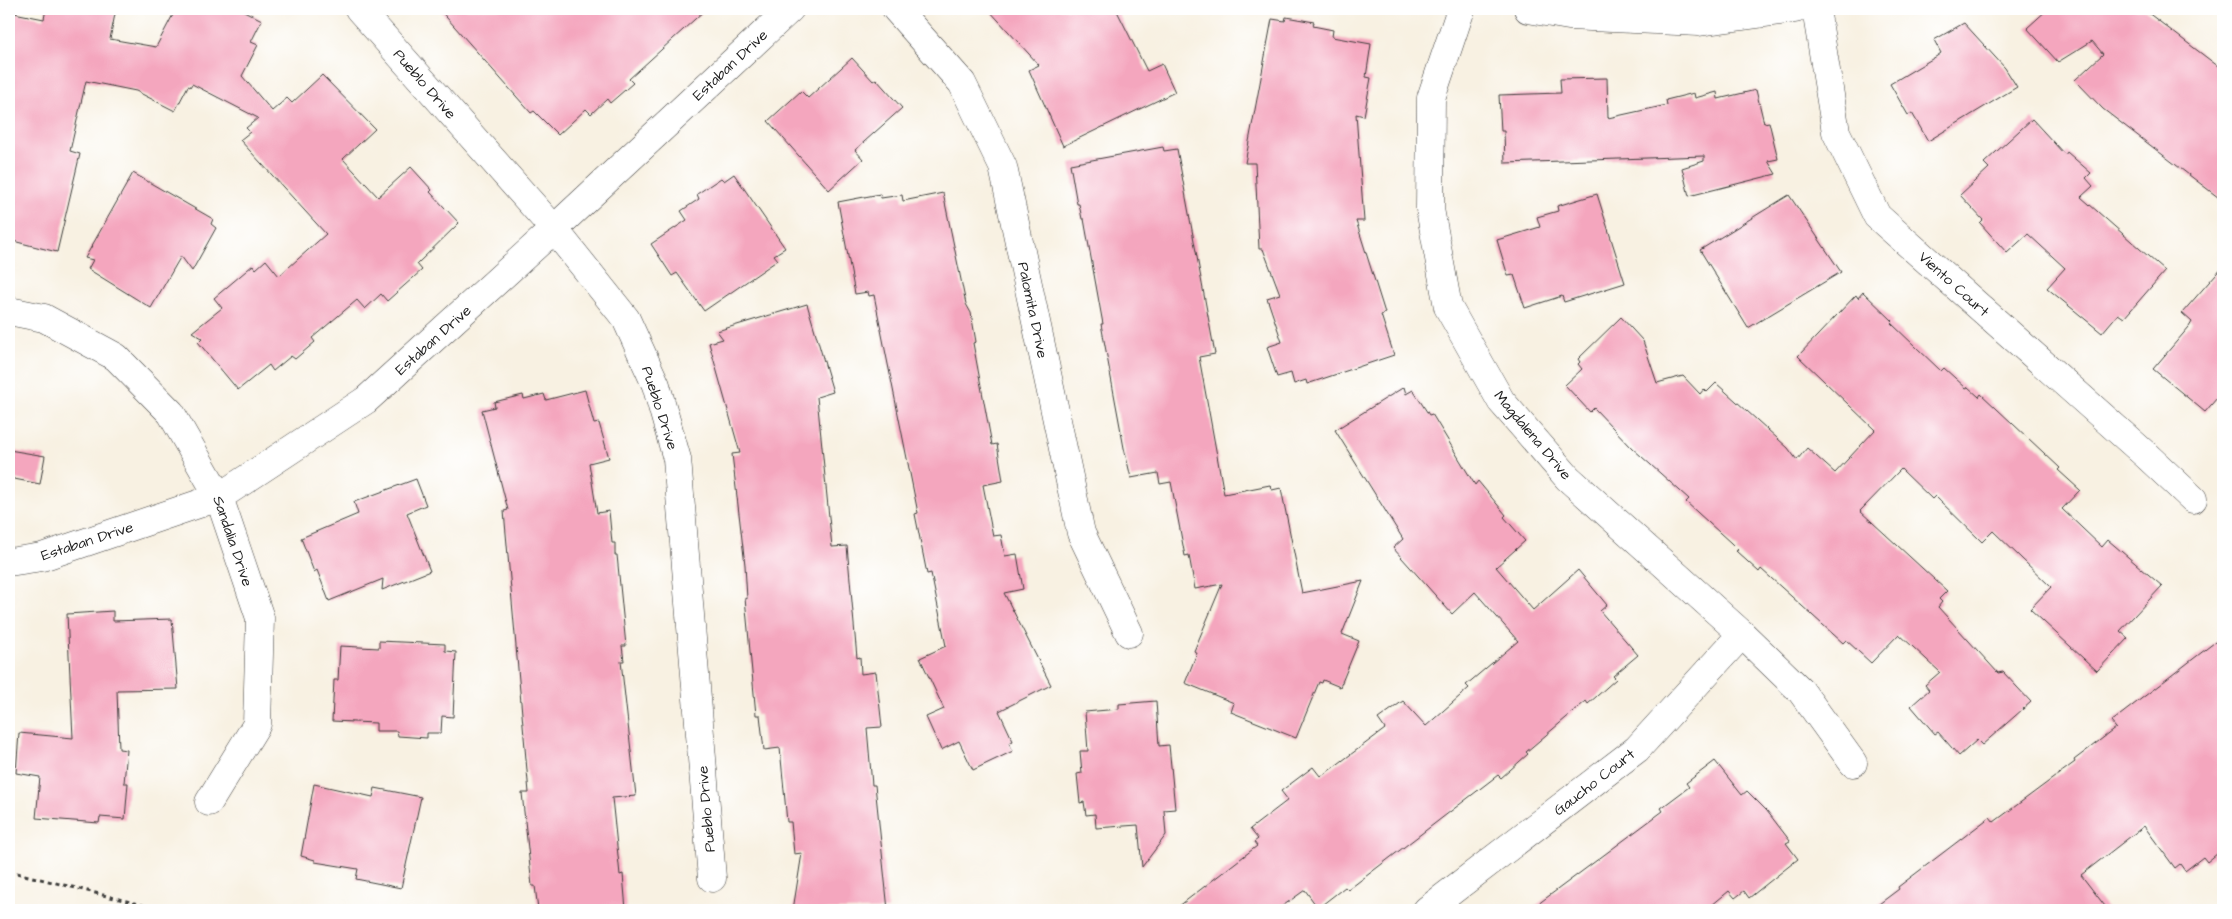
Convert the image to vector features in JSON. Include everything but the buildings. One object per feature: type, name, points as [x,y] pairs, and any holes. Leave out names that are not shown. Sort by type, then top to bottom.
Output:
[{"type":"street","name":"Pueblo Drive","points":[[359,9],[554,229],[626,319],[656,385],[676,459],[712,878]]},
{"type":"street","name":"Estaban Drive","points":[[9,562],[42,557],[219,497],[366,400],[554,229],[790,9]]},
{"type":"street","name":"Palomita Drive","points":[[896,9],[962,83],[1003,167],[1081,533],[1129,634]]},
{"type":"street","name":"Magdalena Drive","points":[[1460,9],[1431,98],[1430,209],[1448,307],[1500,401],[1568,478],[1742,634],[1801,691],[1853,763]]},
{"type":"street","points":[[1528,9],[1568,16],[1699,22],[1795,9]]},
{"type":"street","name":"Viento Court","points":[[1816,9],[1836,132],[1877,216],[2147,456],[2193,500]]},
{"type":"street","name":"Sandalia Drive","points":[[9,311],[44,318],[116,357],[171,413],[219,497],[260,618],[257,724],[209,802]]},
{"type":"street","name":"Gaucho Court","points":[[1427,910],[1637,749],[1742,634]]},
{"type":"path","points":[[9,870],[162,910]]}]
